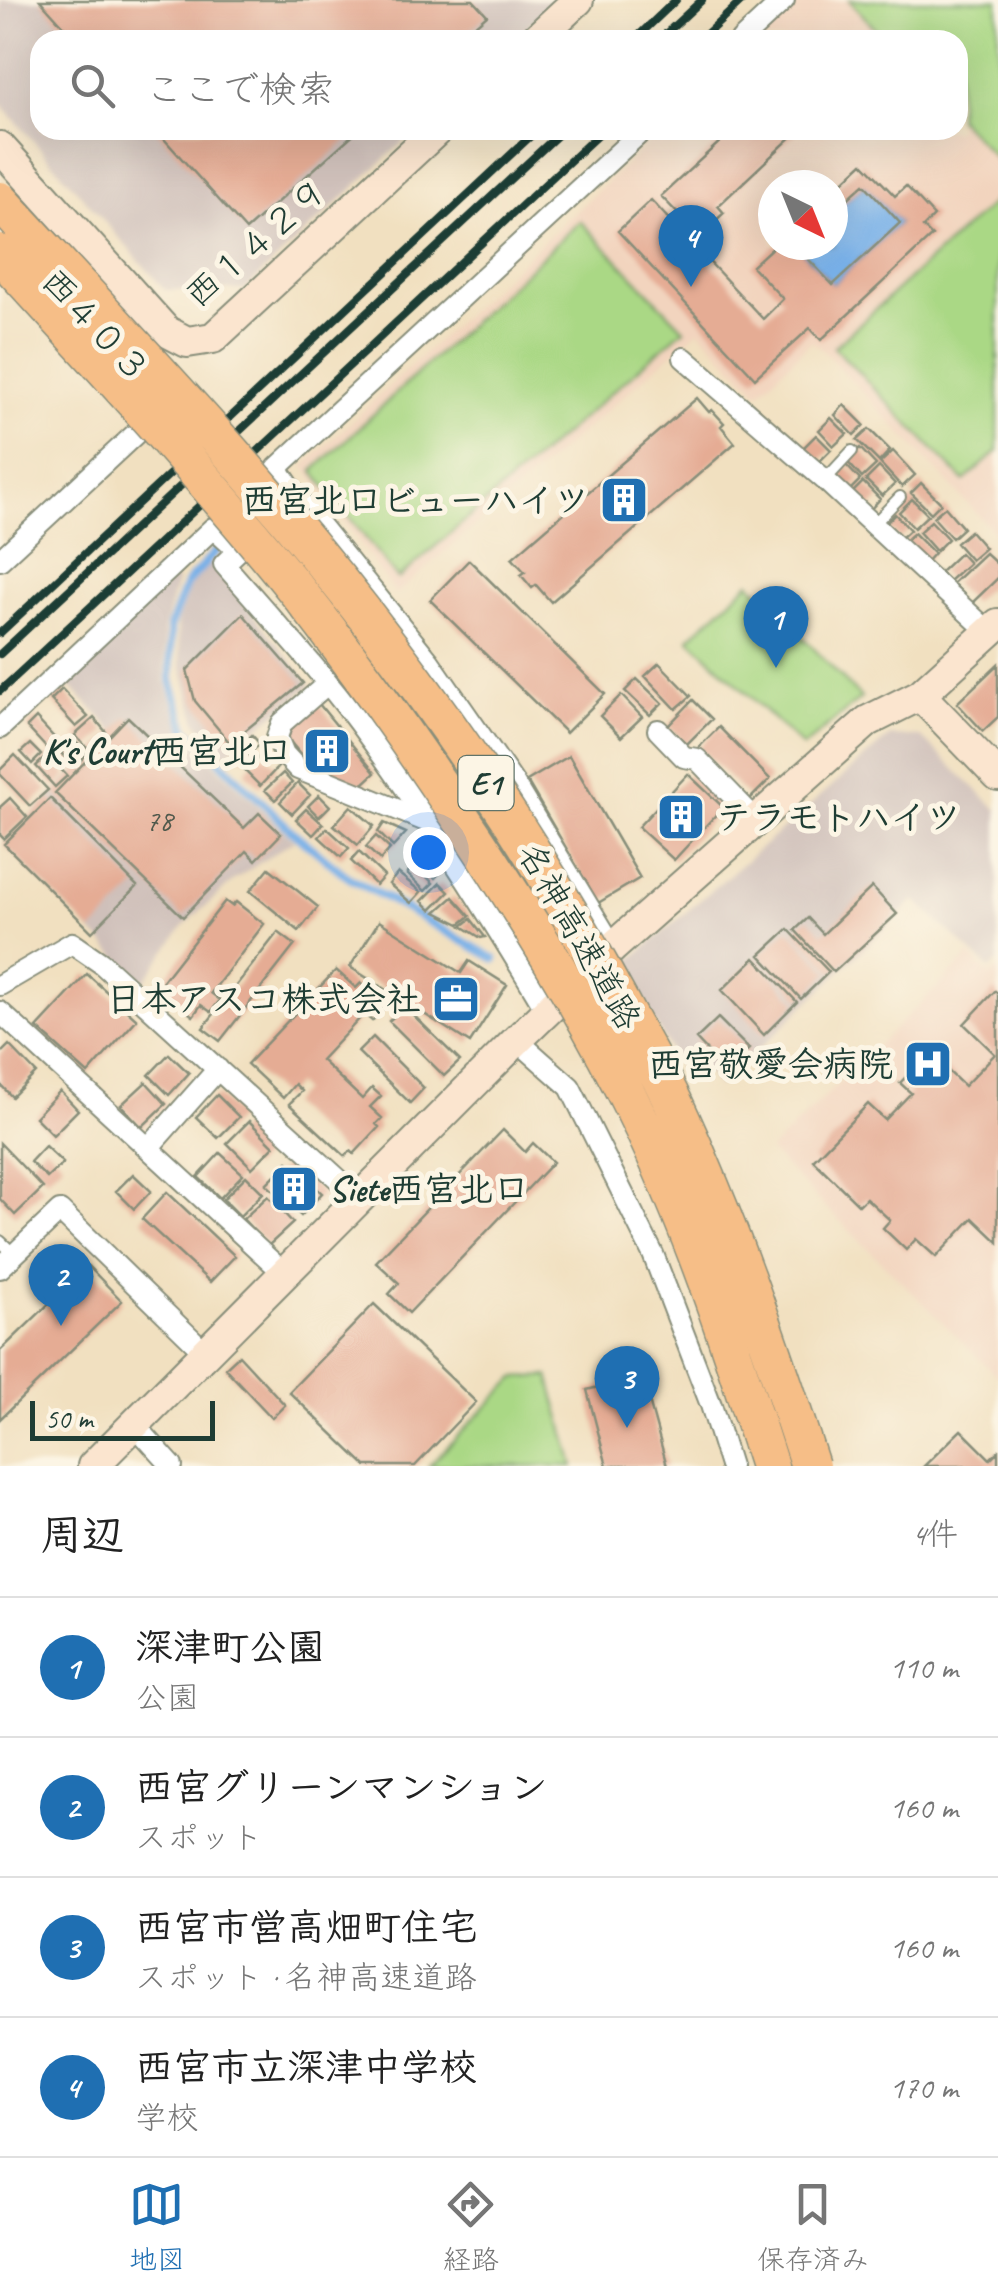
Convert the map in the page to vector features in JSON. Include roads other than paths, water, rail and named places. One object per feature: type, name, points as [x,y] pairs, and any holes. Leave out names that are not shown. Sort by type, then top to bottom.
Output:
[{"type":"highway","name":"名神高速道路","points":[[0,201],[252,477],[391,651],[512,819],[574,918],[671,1099],[719,1205],[769,1338],[810,1466]]},
{"type":"highway","name":"名神高速道路","points":[[0,254],[153,422],[273,562],[391,715],[494,865],[562,976],[636,1114],[684,1222],[733,1353],[769,1466]]},
{"type":"street","points":[[545,30],[578,0]]},
{"type":"street","points":[[752,30],[784,0]]},
{"type":"street","name":"西１４２９","points":[[0,146],[166,331],[187,342],[213,338],[427,140]]},
{"type":"street","points":[[613,947],[513,782],[429,661],[277,468],[633,140]]},
{"type":"street","name":"西４０３","points":[[0,270],[146,424],[0,560]]},
{"type":"street","points":[[94,1466],[613,947],[868,721],[920,694],[994,628],[872,526],[684,358]]},
{"type":"street","points":[[231,558],[296,496]]},
{"type":"street","points":[[0,728],[213,528],[231,558],[430,823],[547,1011]]},
{"type":"street","points":[[327,684],[282,723],[277,738],[284,754],[298,769],[430,823]]},
{"type":"street","points":[[920,694],[998,776]]},
{"type":"street","points":[[658,730],[684,757],[697,759],[756,820]]},
{"type":"street","points":[[0,985],[72,943],[102,963],[359,1198]]},
{"type":"street","points":[[0,1012],[284,1273]]},
{"type":"street","points":[[517,1040],[570,1088],[654,1254],[730,1466]]},
{"type":"street","points":[[148,1148],[218,1069]]},
{"type":"street","points":[[5,1254],[60,1211],[205,1352]]},
{"type":"street","points":[[134,1424],[172,1466]]},
{"type":"lane","points":[[825,480],[852,451]]},
{"type":"lane","points":[[872,526],[900,497]]},
{"type":"water","points":[[864,184],[900,223],[833,285],[810,260],[848,260],[848,198]]},
{"type":"waterway","points":[[217,550],[186,584],[170,626],[171,681],[186,728],[294,833],[348,877],[495,959]]},
{"type":"railway","points":[[644,30],[676,0]]},
{"type":"railway","points":[[670,30],[702,0]]},
{"type":"railway","points":[[711,30],[743,0]]},
{"type":"railway","points":[[0,633],[526,140]]},
{"type":"railway","points":[[0,654],[552,140]]},
{"type":"railway","points":[[0,691],[592,140]]},
{"type":"place","name":"西宮市立深津中学校","points":[[691,287]]},
{"type":"place","name":"西宮北口ビューハイツ","points":[[624,500]]},
{"type":"place","name":"深津町公園","points":[[776,668]]},
{"type":"place","name":"K's Court西宮北口","points":[[327,751]]},
{"type":"place","name":"テラモトハイツ","points":[[681,817]]},
{"type":"place","name":"日本アスコ株式会社","points":[[456,999]]},
{"type":"place","name":"西宮敬愛会病院","points":[[928,1064]]},
{"type":"place","name":"Siete西宮北口","points":[[294,1189]]},
{"type":"place","name":"西宮グリーンマンション","points":[[61,1326]]},
{"type":"place","name":"西宮市営高畑町住宅","points":[[627,1428]]}]
